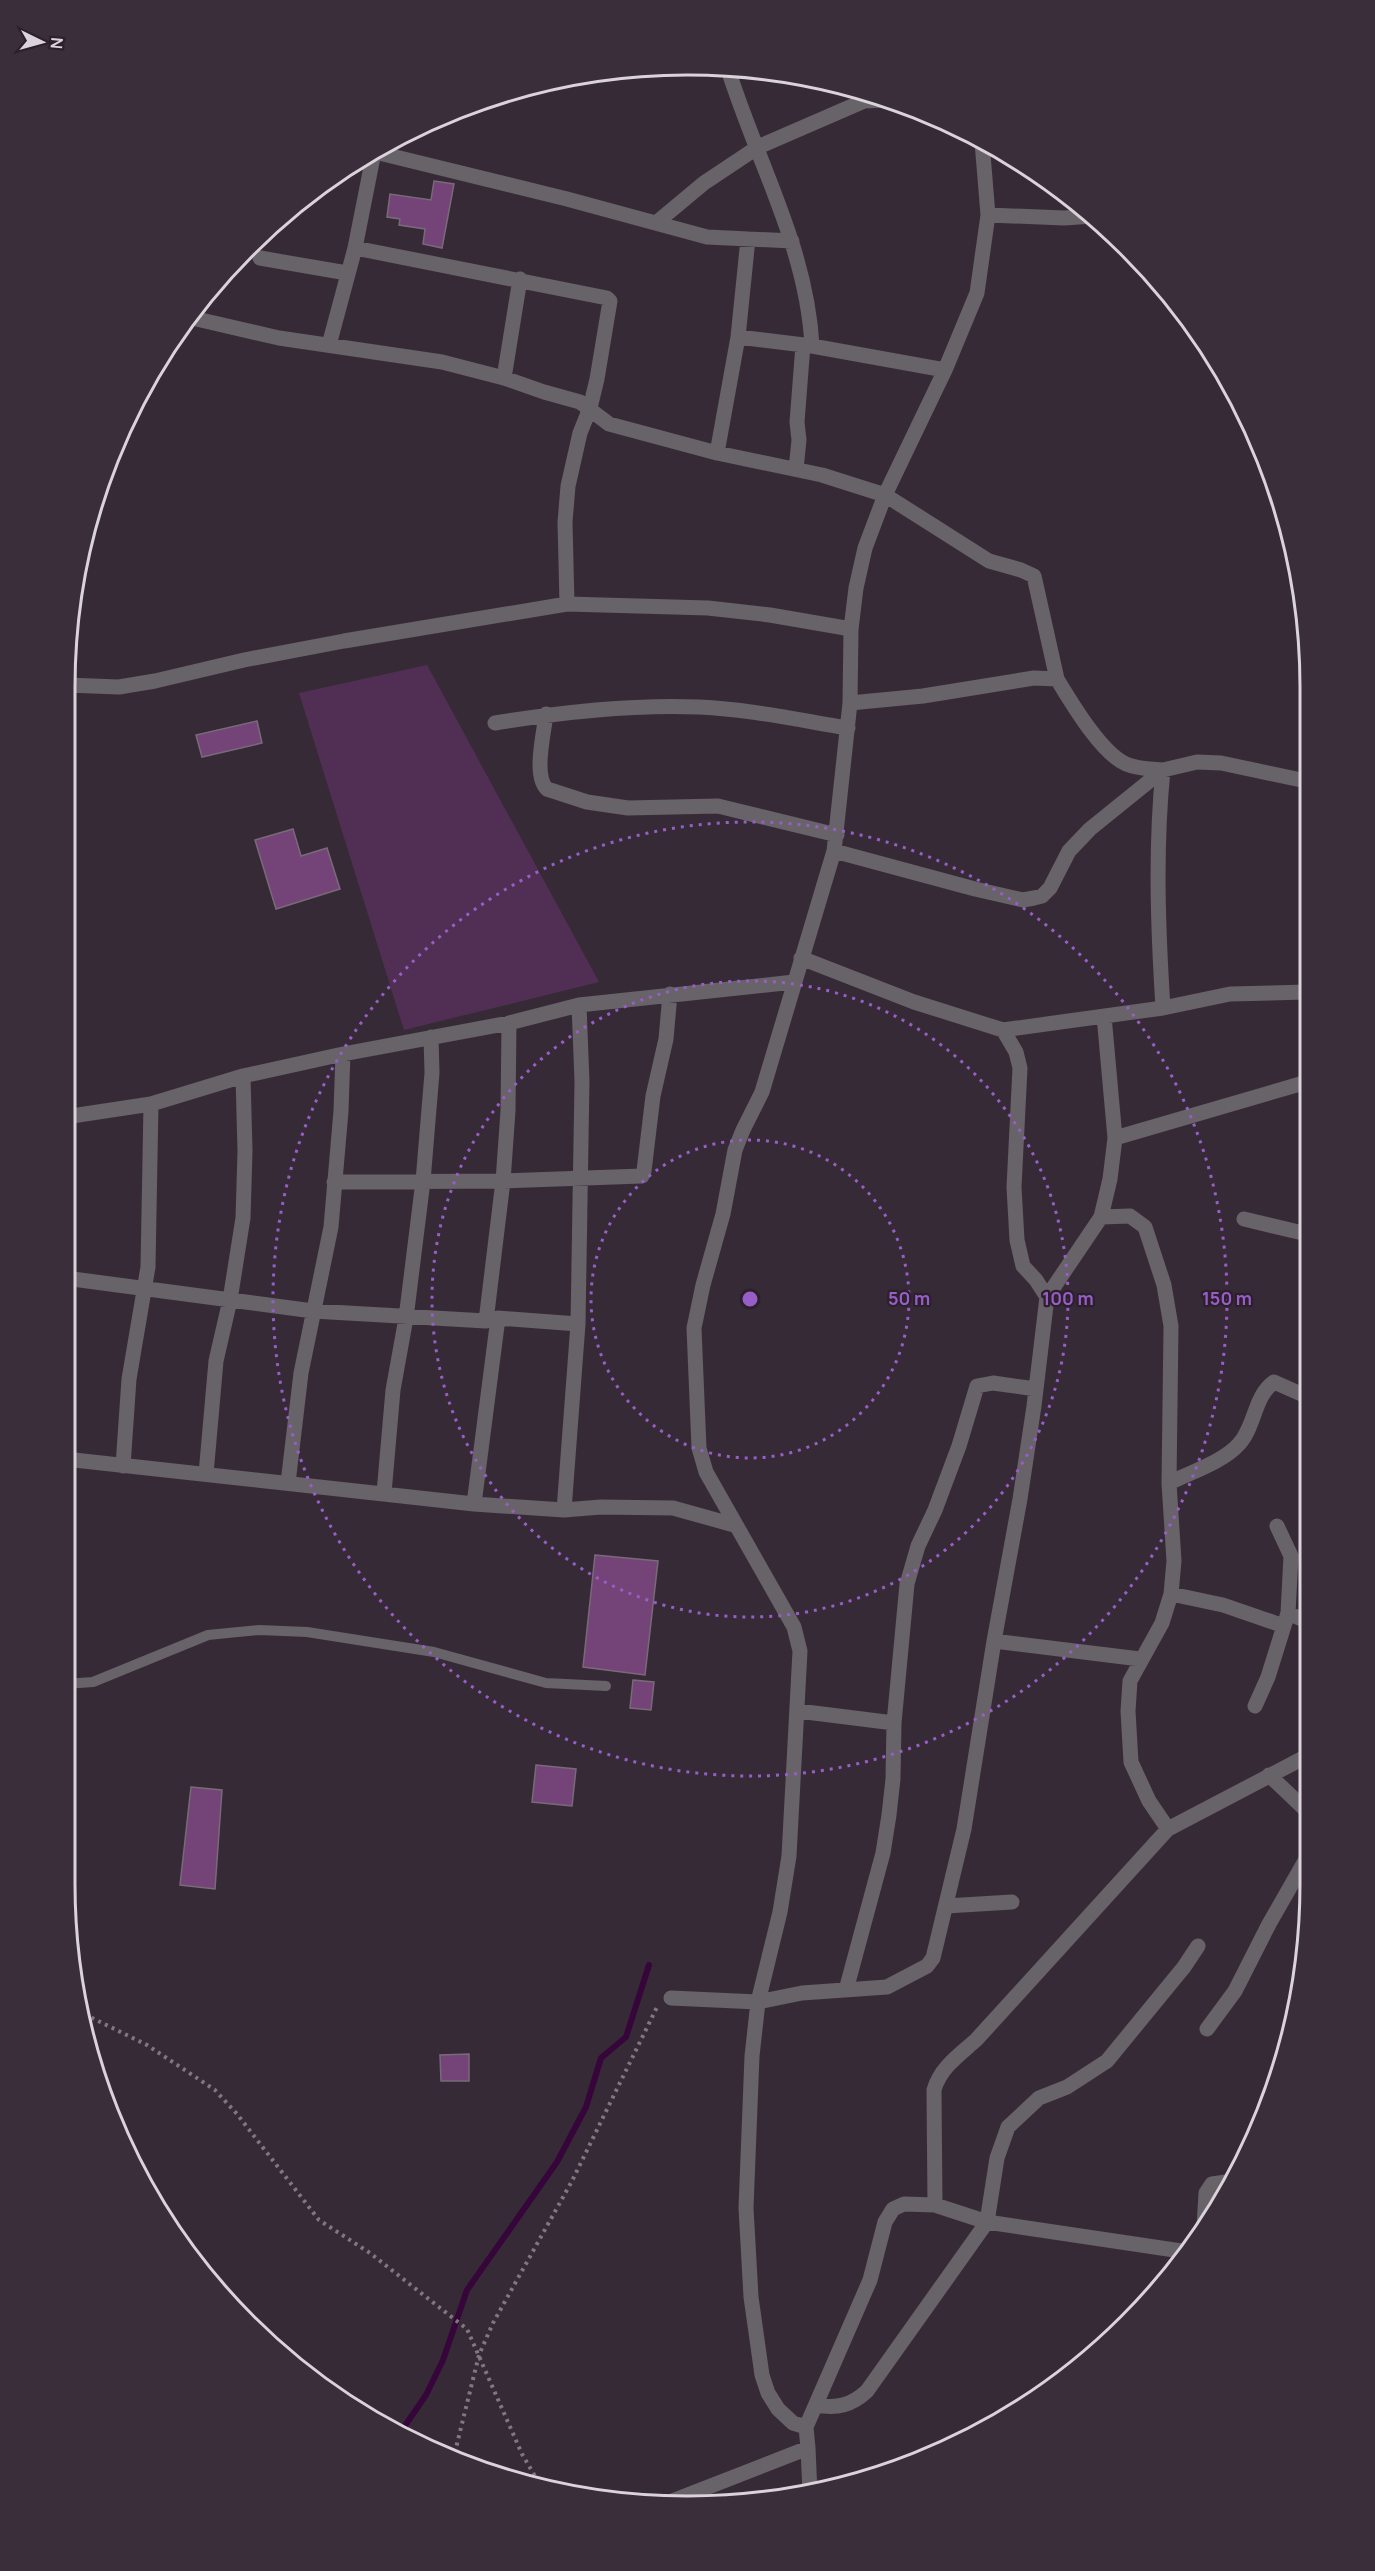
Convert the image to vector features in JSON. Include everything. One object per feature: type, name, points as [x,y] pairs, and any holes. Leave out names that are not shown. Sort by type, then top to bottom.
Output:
[{"type":"street","points":[[731,76],[792,241],[806,295],[807,346],[797,414],[799,440],[796,469]]},
{"type":"street","points":[[656,223],[704,183],[758,147],[857,99]]},
{"type":"street","points":[[806,2427],[793,2423],[778,2409],[768,2393],[762,2374],[751,2297],[746,2208],[750,2157],[752,2056],[758,2002],[780,1912],[789,1856],[800,1651],[798,1638],[706,1472],[699,1448],[694,1328],[703,1285],[723,1214],[735,1150],[762,1092],[834,851],[850,703],[851,629],[856,588],[865,548],[885,495],[945,370],[977,293],[988,215],[983,151]]},
{"type":"street","points":[[385,155],[707,237],[792,241]]},
{"type":"street","points":[[329,345],[354,248],[371,163]]},
{"type":"street","points":[[988,215],[1079,217]]},
{"type":"street","points":[[717,453],[738,337],[748,239]]},
{"type":"street","points":[[354,248],[520,279],[609,299],[603,352],[590,408],[580,433],[571,467],[565,508],[567,604]]},
{"type":"street","points":[[260,258],[347,273]]},
{"type":"street","points":[[504,378],[520,279]]},
{"type":"street","points":[[198,320],[279,338],[442,362],[504,378],[544,393],[580,402],[609,424],[717,453],[796,469],[885,495],[989,561],[1034,576],[1057,679],[1084,724],[1126,764],[1163,770],[1197,762],[1221,763],[1300,780]]},
{"type":"street","points":[[738,337],[807,346],[945,370]]},
{"type":"street","points":[[75,685],[119,687],[344,641],[567,604],[708,608],[770,615],[851,629]]},
{"type":"street","points":[[850,703],[923,696],[1034,678],[1057,679]]},
{"type":"street","points":[[495,723],[546,714],[650,706],[701,707],[848,728]]},
{"type":"street","points":[[546,714],[540,772],[543,786],[547,789],[587,802],[628,808],[718,806],[837,835]]},
{"type":"street","points":[[834,851],[1023,900],[1034,898],[1042,896],[1050,888],[1070,851],[1090,829],[1163,770]]},
{"type":"street","points":[[1163,770],[1157,854],[1157,921],[1163,1008]]},
{"type":"street","points":[[801,958],[914,1002],[1003,1030],[1163,1008],[1230,994],[1300,992]]},
{"type":"street","points":[[75,1118],[151,1104],[243,1076],[342,1054],[509,1023],[579,1005],[794,982]]},
{"type":"street","points":[[334,1182],[639,1177],[644,1173],[653,1096],[666,1039],[670,994]]},
{"type":"street","points":[[564,1509],[578,1324],[582,1081],[579,1005]]},
{"type":"street","points":[[671,1998],[758,2002],[802,1993],[888,1987],[927,1966],[936,1949],[964,1829],[994,1641],[1020,1499],[1047,1297],[1101,1217],[1110,1179],[1115,1138],[1104,1016]]},
{"type":"street","points":[[474,1504],[503,1181],[508,1111],[509,1023]]},
{"type":"street","points":[[1003,1030],[1016,1052],[1020,1068],[1014,1187],[1017,1240],[1023,1266],[1047,1297]]},
{"type":"street","points":[[384,1493],[393,1390],[406,1318],[423,1181],[432,1073],[430,1037]]},
{"type":"street","points":[[288,1483],[301,1373],[331,1227],[341,1111],[342,1054]]},
{"type":"street","points":[[206,1474],[216,1361],[230,1299],[243,1218],[245,1151],[243,1076]]},
{"type":"street","points":[[1115,1138],[1300,1084]]},
{"type":"street","points":[[123,1466],[129,1379],[136,1327],[146,1289],[151,1104]]},
{"type":"street","points":[[1101,1217],[1130,1216],[1145,1227],[1164,1285],[1170,1326],[1169,1483],[1174,1561],[1171,1594],[1162,1623],[1140,1659],[1130,1681],[1128,1711],[1131,1762],[1149,1800],[1168,1829]]},
{"type":"street","points":[[1244,1219],[1300,1232]]},
{"type":"street","points":[[75,1279],[313,1311],[406,1318],[492,1319],[578,1324]]},
{"type":"street","points":[[1169,1483],[1230,1453],[1240,1443],[1266,1390],[1274,1382],[1300,1393]]},
{"type":"street","points":[[846,1990],[883,1853],[893,1779],[894,1723],[906,1584],[918,1546],[935,1510],[959,1446],[977,1386],[983,1383],[1036,1389]]},
{"type":"street","points":[[75,1460],[474,1504],[564,1509],[601,1506],[673,1508],[734,1525]]},
{"type":"street","points":[[1255,1706],[1268,1677],[1286,1619],[1291,1556],[1277,1526]]},
{"type":"street","points":[[1171,1594],[1300,1621]]},
{"type":"street","points":[[994,1641],[1140,1659]]},
{"type":"street","points":[[798,1711],[894,1723]]},
{"type":"street","points":[[935,2205],[934,2090],[937,2079],[945,2068],[976,2040],[1168,1829],[1300,1759]]},
{"type":"street","points":[[1269,1774],[1300,1804]]},
{"type":"street","points":[[1207,2029],[1235,1991],[1300,1870]]},
{"type":"street","points":[[946,1906],[1012,1902]]},
{"type":"street","points":[[817,2405],[840,2406],[851,2403],[867,2391],[987,2223],[997,2158],[1008,2127],[1040,2098],[1067,2086],[1107,2061],[1184,1967],[1198,1946]]},
{"type":"street","points":[[1205,2211],[1206,2193],[1212,2184],[1222,2183]]},
{"type":"street","points":[[810,2483],[806,2427],[870,2280],[885,2222],[893,2209],[904,2204],[935,2205],[987,2223],[1177,2250]]},
{"type":"street","points":[[685,2496],[808,2448]]},
{"type":"lane","points":[[75,1683],[93,1682],[208,1635],[259,1630],[307,1632],[434,1652],[546,1683],[606,1686]]},
{"type":"path","points":[[455,2450],[479,2355],[498,2314],[572,2181],[653,2011],[659,2004],[671,1998]]},
{"type":"path","points":[[90,2017],[147,2044],[214,2090],[237,2114],[319,2220],[370,2253],[467,2329],[522,2454],[535,2476]]},
{"type":"shaded area","points":[[427,665],[599,982],[404,1030],[299,693]]},
{"type":"building","points":[[434,181],[454,184],[442,248],[423,244],[425,229],[399,225],[400,219],[387,217],[390,194],[431,200]]},
{"type":"building","points":[[257,721],[262,743],[202,757],[196,735]]},
{"type":"building","points":[[293,829],[301,856],[327,848],[340,889],[276,909],[255,840]]},
{"type":"building","points":[[595,1555],[658,1561],[645,1675],[583,1667]]},
{"type":"building","points":[[633,1680],[654,1682],[651,1710],[630,1708]]},
{"type":"building","points":[[536,1765],[576,1769],[572,1806],[532,1802]]},
{"type":"building","points":[[191,1787],[222,1790],[215,1889],[180,1885]]},
{"type":"building","points":[[469,2054],[469,2081],[441,2081],[440,2055]]},
{"type":"waterway","points":[[405,2426],[426,2395],[443,2360],[467,2290],[557,2162],[586,2107],[601,2058],[626,2037],[649,1965]]}]
